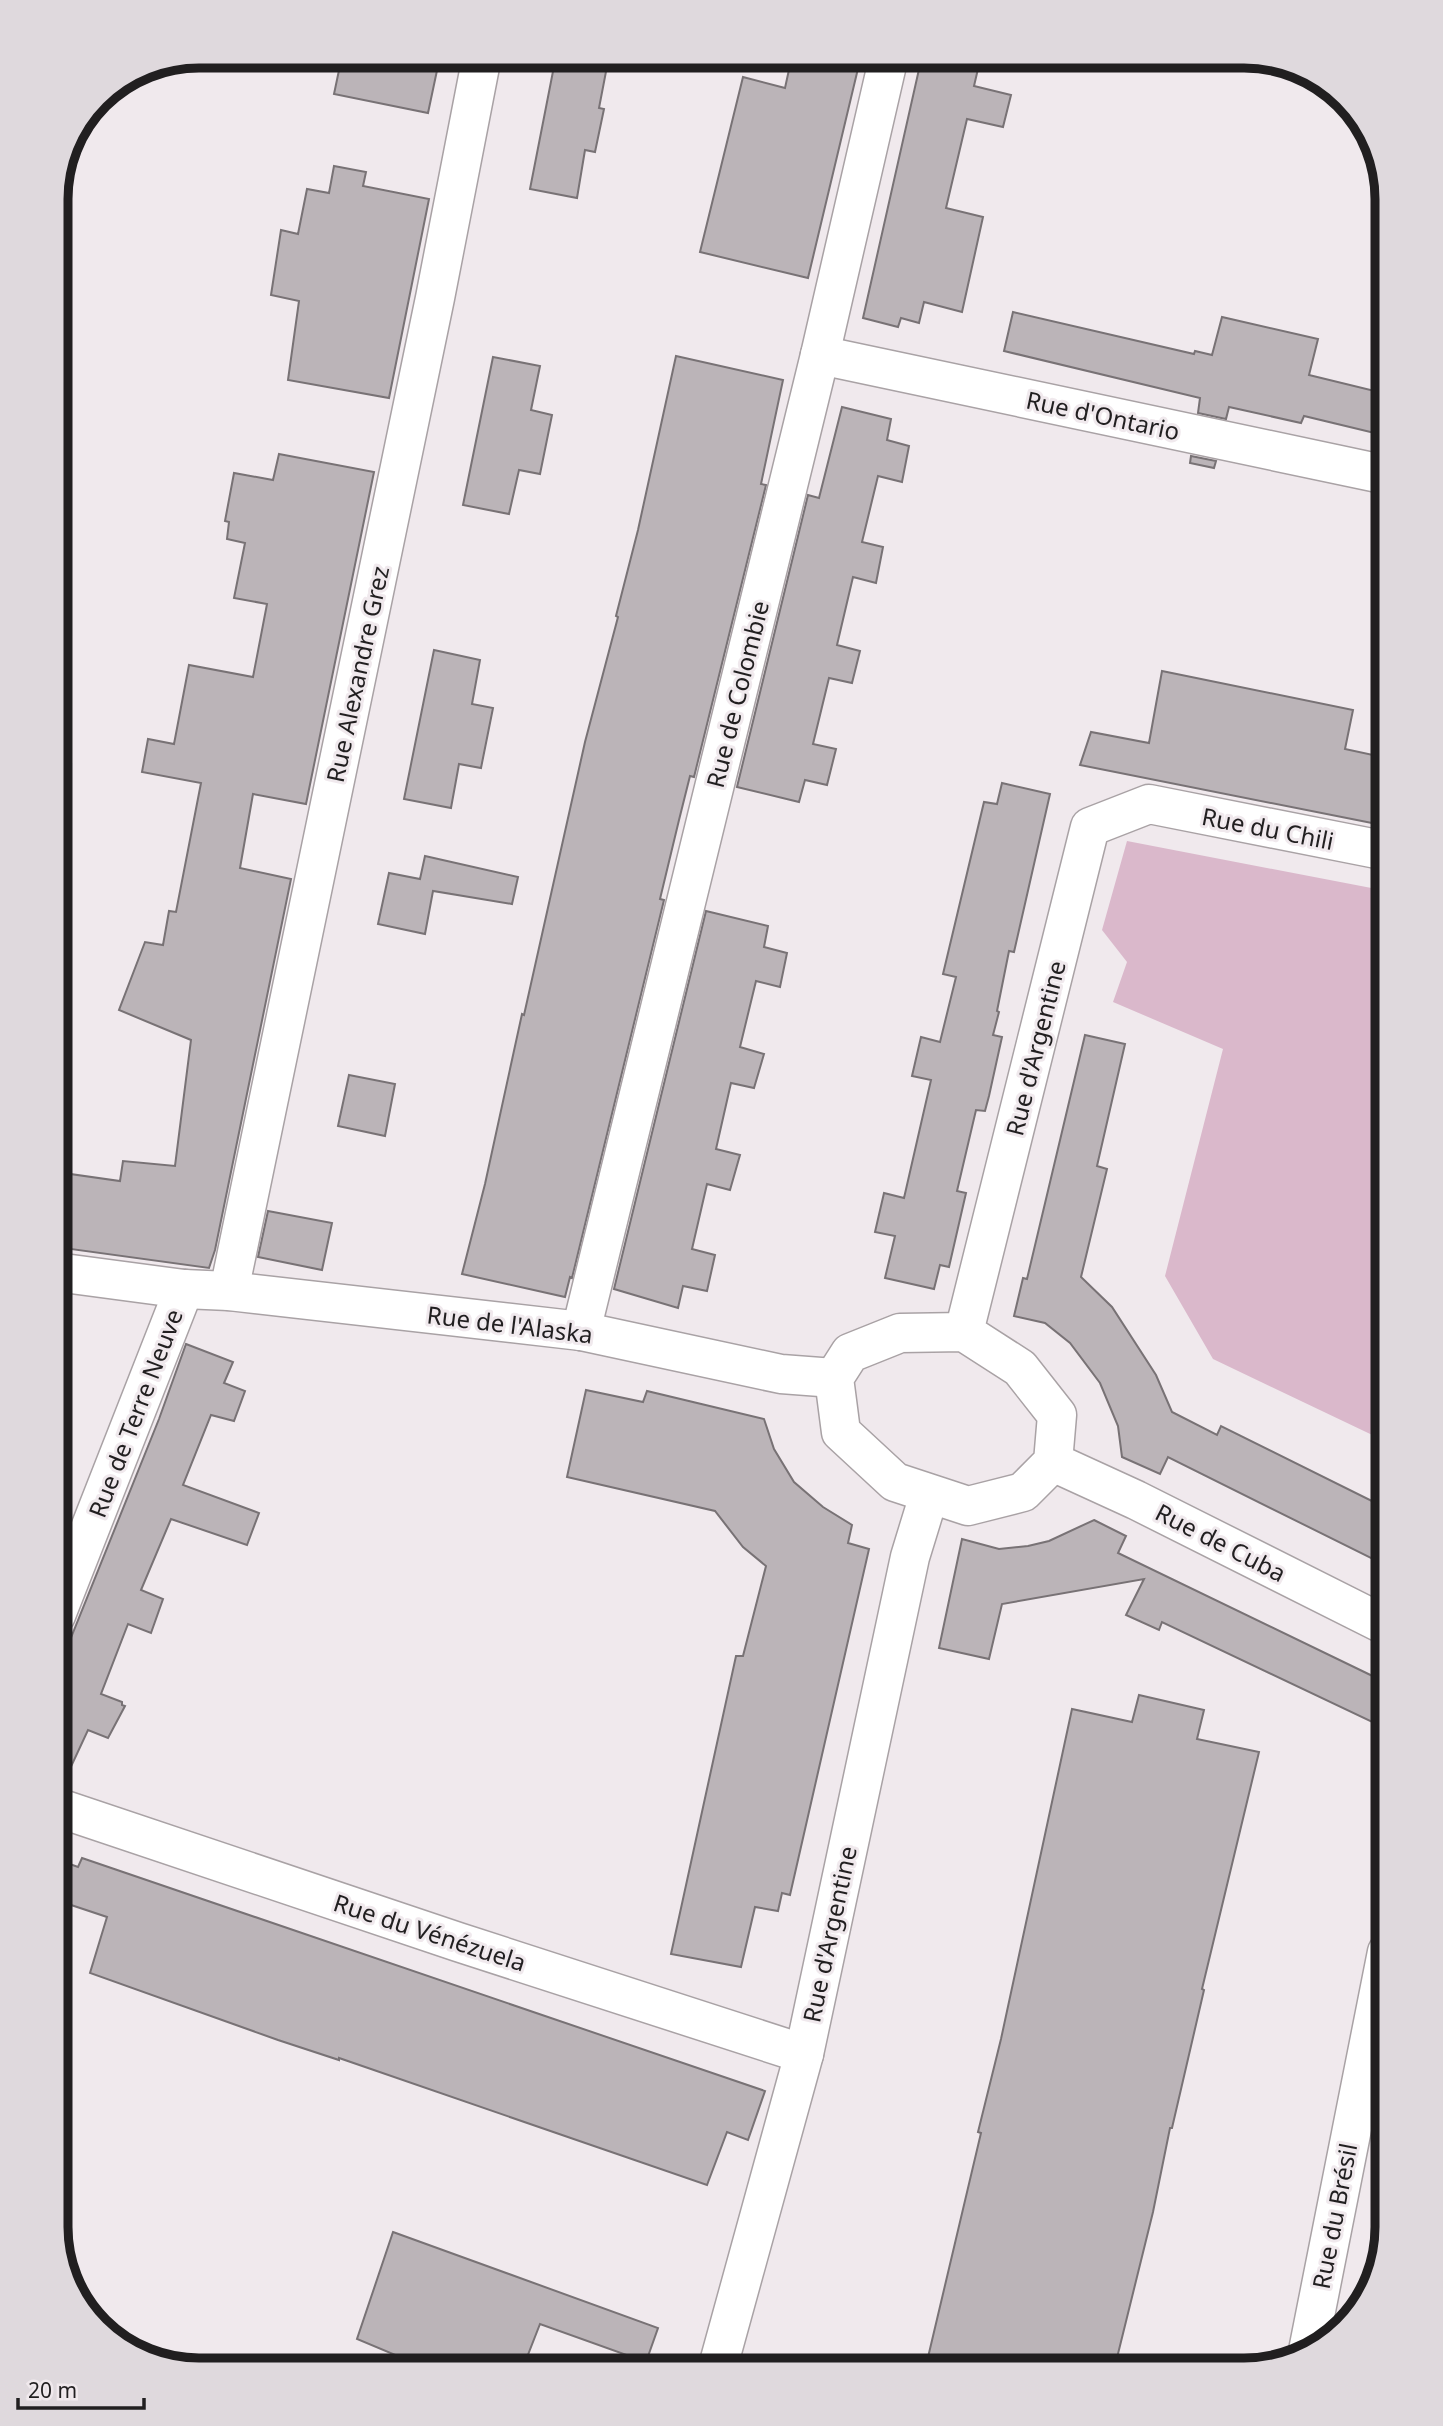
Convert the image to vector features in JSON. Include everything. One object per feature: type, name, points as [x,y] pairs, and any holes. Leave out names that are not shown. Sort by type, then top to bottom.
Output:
[{"type":"street","name":"Rue Alexandre Grez","points":[[229,1291],[435,298],[479,69]]},
{"type":"street","name":"Rue de Colombie","points":[[581,1331],[820,355],[886,69]]},
{"type":"street","name":"Rue d'Ontario","points":[[820,355],[1375,472]]},
{"type":"street","name":"Rue du Chili","points":[[1149,804],[1375,849]]},
{"type":"street","name":"Rue d'Argentine","points":[[964,1332],[1090,827],[1149,804]]},
{"type":"street","name":"Rue de l'Alaska","points":[[68,1274],[184,1289],[229,1291],[581,1331],[781,1374],[834,1378]]},
{"type":"street","name":"Rue de Terre Neuve","points":[[68,1584],[184,1289]]},
{"type":"street","points":[[964,1332],[1020,1368],[1057,1415],[1053,1462],[1023,1492],[968,1506],[895,1482],[841,1432],[834,1378],[850,1353],[900,1333],[964,1332]]},
{"type":"street","name":"Rue de Cuba","points":[[1053,1462],[1136,1500],[1375,1620]]},
{"type":"street","name":"Rue d'Argentine","points":[[720,2358],[804,2054],[910,1557],[929,1495]]},
{"type":"street","name":"Rue du Vénézuela","points":[[68,1811],[458,1942],[804,2054]]},
{"type":"street","name":"Rue du Brésil","points":[[1310,2340],[1375,2013]]},
{"type":"shaded area","points":[[1127,841],[1375,889],[1375,1436],[1213,1359],[1165,1276],[1223,1049],[1113,1002],[1127,962],[1102,930]]},
{"type":"building","points":[[339,69],[437,69],[428,113],[334,94]]},
{"type":"building","points":[[553,69],[606,69],[599,108],[604,109],[595,152],[585,150],[577,198],[530,189]]},
{"type":"building","points":[[789,69],[858,69],[808,278],[700,252],[743,77],[785,88]]},
{"type":"building","points":[[919,69],[978,69],[974,86],[1011,95],[1003,127],[967,119],[946,208],[983,217],[962,312],[924,302],[919,323],[901,318],[898,327],[863,318]]},
{"type":"building","points":[[334,166],[366,172],[363,186],[429,199],[389,398],[288,380],[299,301],[271,295],[281,230],[298,234],[307,189],[329,193]]},
{"type":"building","points":[[1013,312],[1194,354],[1195,351],[1212,355],[1222,317],[1318,339],[1309,375],[1375,391],[1375,433],[1304,416],[1301,423],[1229,407],[1226,419],[1198,413],[1200,398],[1004,351]]},
{"type":"building","points":[[676,356],[783,380],[761,484],[766,485],[694,777],[690,776],[679,820],[660,899],[664,900],[572,1278],[570,1277],[565,1297],[462,1274],[485,1184],[585,742],[618,617],[616,616]]},
{"type":"building","points":[[493,357],[540,366],[531,410],[552,415],[540,474],[519,470],[509,514],[463,505]]},
{"type":"building","points":[[842,407],[891,419],[887,440],[909,446],[902,482],[878,476],[862,542],[883,547],[876,583],[853,577],[837,645],[860,651],[852,683],[829,678],[813,744],[836,749],[827,785],[805,780],[799,802],[737,787],[808,495],[819,498]]},
{"type":"building","points":[[279,454],[374,472],[306,804],[253,794],[240,868],[291,879],[215,1250],[209,1268],[68,1249],[69,1174],[120,1181],[123,1161],[175,1166],[191,1040],[119,1010],[145,942],[163,945],[169,911],[176,912],[201,783],[142,772],[148,739],[174,744],[189,665],[253,677],[267,604],[234,598],[245,543],[227,539],[229,522],[225,521],[234,473],[273,480]]},
{"type":"building","points":[[1191,456],[1216,461],[1214,468],[1190,463]]},
{"type":"building","points":[[434,650],[480,660],[472,704],[493,708],[481,768],[459,764],[451,808],[404,799]]},
{"type":"building","points":[[1162,671],[1353,710],[1345,749],[1375,755],[1375,824],[1080,765],[1091,732],[1149,743]]},
{"type":"building","points":[[1002,783],[1050,794],[1014,952],[1009,951],[993,1035],[1002,1037],[989,1096],[985,1111],[976,1110],[957,1191],[966,1193],[949,1267],[940,1265],[934,1289],[885,1278],[895,1236],[875,1232],[884,1193],[904,1198],[931,1080],[912,1076],[921,1037],[940,1042],[956,977],[943,974],[984,802],[997,804]]},
{"type":"building","points":[[425,856],[518,877],[512,904],[433,891],[425,934],[378,924],[389,873],[420,879]]},
{"type":"building","points":[[706,911],[768,926],[764,947],[787,953],[780,987],[756,981],[740,1047],[764,1054],[754,1088],[731,1083],[716,1149],[740,1155],[730,1190],[707,1184],[692,1249],[715,1255],[707,1291],[683,1286],[678,1308],[614,1289]]},
{"type":"building","points":[[1085,1035],[1125,1044],[1097,1166],[1107,1169],[1081,1277],[1112,1307],[1156,1375],[1172,1412],[1217,1435],[1221,1426],[1375,1503],[1375,1560],[1168,1457],[1160,1474],[1122,1457],[1118,1426],[1100,1383],[1070,1343],[1045,1323],[1014,1316],[1023,1278],[1027,1279]]},
{"type":"building","points":[[349,1075],[395,1084],[385,1136],[338,1126]]},
{"type":"building","points":[[268,1211],[332,1223],[322,1270],[258,1257]]},
{"type":"building","points":[[186,1344],[233,1362],[224,1383],[245,1391],[234,1421],[211,1415],[183,1485],[259,1513],[247,1545],[171,1519],[141,1590],[163,1599],[151,1633],[128,1624],[101,1694],[122,1702],[125,1706],[108,1738],[88,1730],[68,1773],[68,1644],[159,1419]]},
{"type":"building","points":[[586,1390],[643,1402],[647,1391],[764,1419],[774,1449],[794,1482],[823,1507],[852,1525],[848,1543],[869,1549],[790,1895],[782,1893],[778,1911],[755,1907],[741,1967],[671,1954],[736,1656],[743,1656],[766,1566],[743,1547],[715,1511],[567,1477]]},
{"type":"building","points":[[1094,1520],[1126,1536],[1118,1553],[1375,1677],[1375,1723],[1162,1622],[1159,1630],[1126,1615],[1144,1579],[1002,1604],[989,1659],[939,1648],[962,1539],[999,1549],[1049,1541]]},
{"type":"building","points":[[1139,1695],[1204,1710],[1197,1739],[1259,1752],[1117,2358],[928,2358],[981,2133],[978,2132],[1001,2039],[1072,1709],[1132,1722]]},
{"type":"building","points":[[82,1858],[765,2091],[748,2140],[727,2132],[707,2185],[339,2058],[278,2040],[90,1973],[107,1917],[68,1904],[68,1863],[78,1867]]},
{"type":"building","points":[[393,2232],[658,2328],[648,2357],[633,2357],[540,2324],[527,2357],[400,2357],[357,2339]]}]
